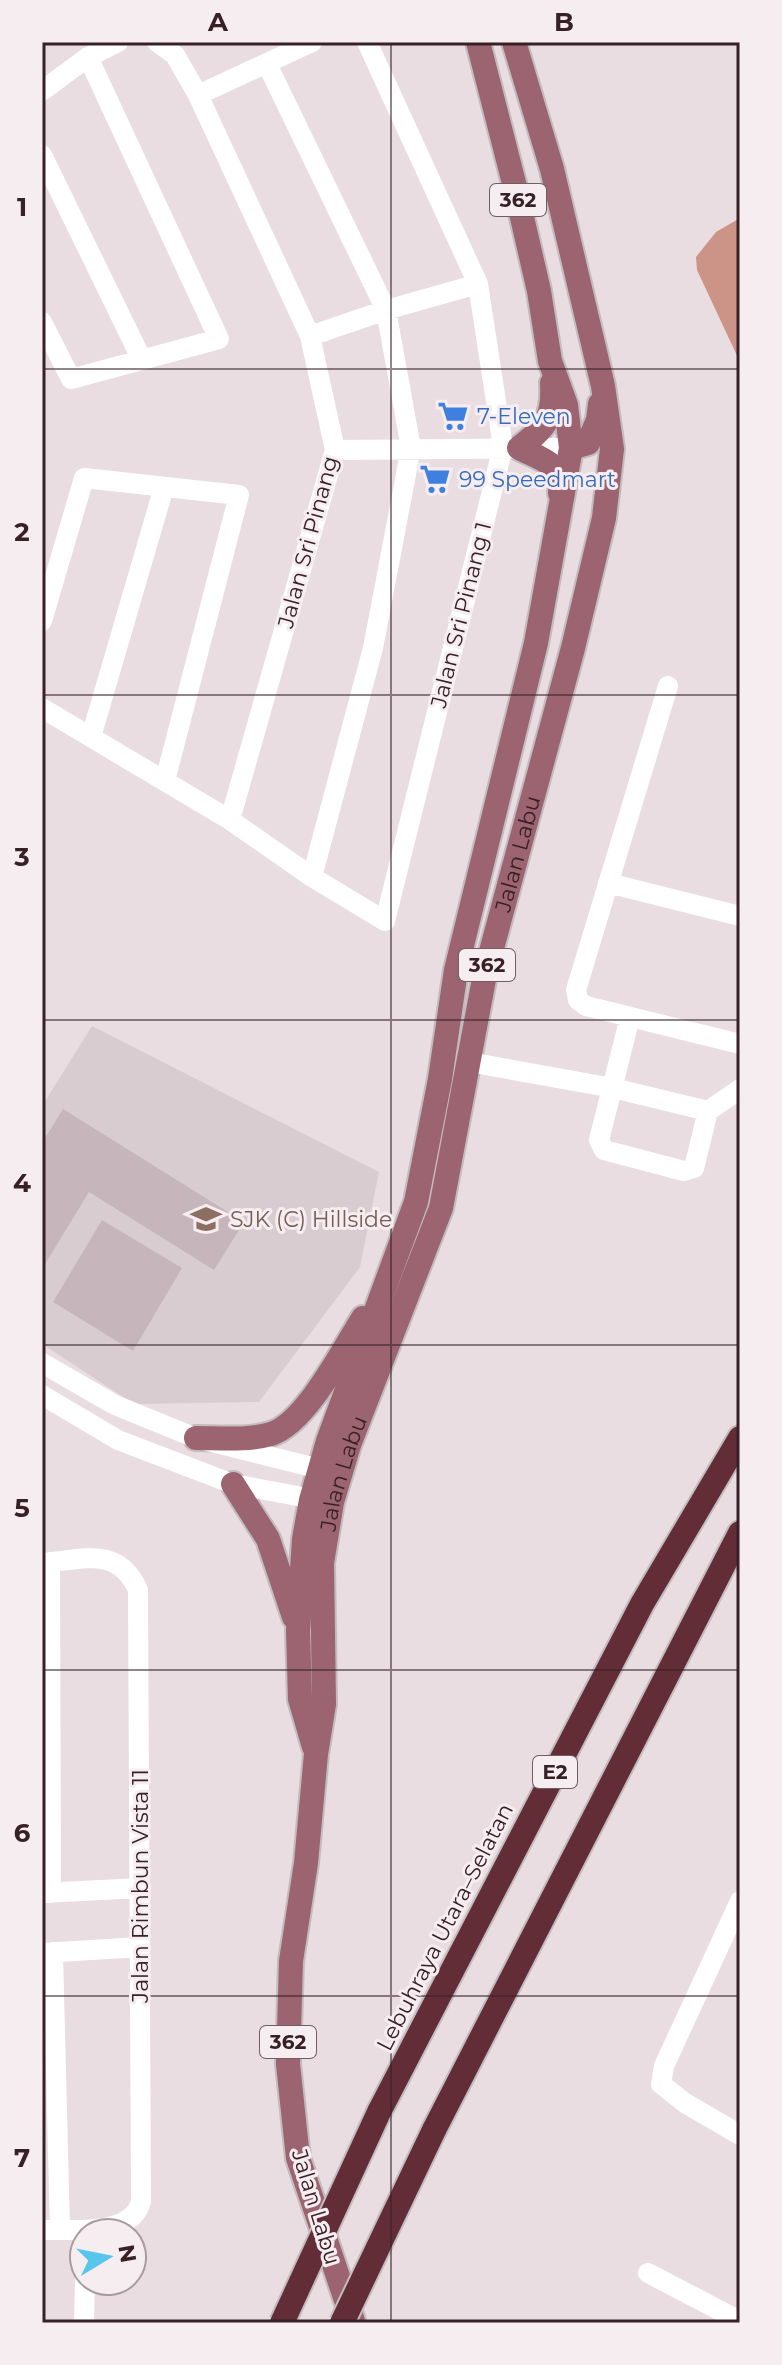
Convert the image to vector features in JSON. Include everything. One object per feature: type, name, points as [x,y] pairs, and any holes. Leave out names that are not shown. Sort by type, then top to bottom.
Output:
[{"type":"highway","name":"Lebuhraya Utara–Selatan","points":[[282,2323],[379,2112],[642,1604],[740,1438]]},
{"type":"highway","name":"E2","points":[[342,2323],[434,2130],[740,1533]]},
{"type":"main road","name":"Jalan Labu","points":[[316,1754],[300,1699],[298,1631],[304,1539],[321,1501],[389,1277],[416,1202],[440,1079],[456,970],[536,643],[571,448],[566,405],[550,361],[539,291],[478,42]]},
{"type":"main road","name":"Jalan Labu","points":[[330,1471],[441,1208],[485,974],[573,648],[604,518],[612,449],[603,386],[552,169],[514,42]]},
{"type":"main road","points":[[511,447],[548,423],[553,400],[550,361]]},
{"type":"main road","points":[[571,448],[588,443],[598,420],[603,386]]},
{"type":"main road","points":[[511,447],[546,460],[562,480],[557,517]]},
{"type":"main road","points":[[196,1438],[253,1438],[288,1426],[307,1406],[389,1277]]},
{"type":"main road","points":[[233,1484],[268,1539],[298,1631]]},
{"type":"main road","name":"Jalan Labu","points":[[321,1501],[324,1704],[291,1961],[288,2064],[298,2158],[354,2323]]},
{"type":"street","points":[[42,91],[88,57],[118,42]]},
{"type":"street","name":"Jalan Sri Pinang","points":[[157,42],[175,55],[198,95],[310,336],[335,450],[230,820]]},
{"type":"street","points":[[198,95],[312,42]]},
{"type":"street","name":"Jalan Sri Pinang 1","points":[[312,877],[385,921],[511,447],[478,284],[367,42]]},
{"type":"street","points":[[42,322],[71,379],[219,339],[88,57]]},
{"type":"street","points":[[42,708],[230,820],[312,877],[373,648],[411,448],[386,310],[267,64]]},
{"type":"street","points":[[42,155],[142,360]]},
{"type":"street","points":[[310,336],[478,284]]},
{"type":"street","points":[[335,450],[571,448]]},
{"type":"street","points":[[42,621],[84,478],[239,495],[165,781]]},
{"type":"street","points":[[91,737],[164,487]]},
{"type":"street","points":[[668,686],[576,990],[578,1000],[586,1006],[740,1044]]},
{"type":"street","points":[[608,883],[740,916]]},
{"type":"street","points":[[630,1017],[599,1140],[604,1150],[684,1171],[694,1168],[708,1111],[740,1089]]},
{"type":"street","points":[[469,1062],[613,1088],[708,1111]]},
{"type":"street","points":[[42,1363],[115,1405],[196,1438],[330,1471]]},
{"type":"street","points":[[42,1395],[118,1440],[233,1484],[321,1501]]},
{"type":"street","name":"Jalan Rimbun Vista 11","points":[[46,1563],[115,1561],[124,1567],[138,1590],[139,2209],[129,2217]]},
{"type":"street","points":[[46,1563],[46,1893],[140,1888]]},
{"type":"street","points":[[740,1901],[731,1941],[664,2066],[661,2084],[685,2103],[740,2135]]},
{"type":"street","points":[[51,2229],[48,1952],[140,1947]]},
{"type":"street","points":[[648,2273],[740,2321]]},
{"type":"street","points":[[84,2323],[85,2297]]},
{"type":"shaded area","points":[[740,218],[740,362],[697,270],[696,257],[716,232]]},
{"type":"shaded area","name":"SJK (C) Hillside","points":[[92,1026],[379,1172],[360,1267],[259,1402],[134,1404],[42,1344],[42,1106]]},
{"type":"building","points":[[63,1109],[244,1222],[214,1270],[89,1192],[42,1269],[42,1143]]},
{"type":"building","points":[[102,1220],[182,1268],[133,1351],[53,1302]]},
{"type":"place","name":"7-Eleven","points":[[453,416]]},
{"type":"place","name":"99 Speedmart","points":[[435,479]]},
{"type":"place","name":"SJK (C) Hillside","points":[[206,1219]]}]
